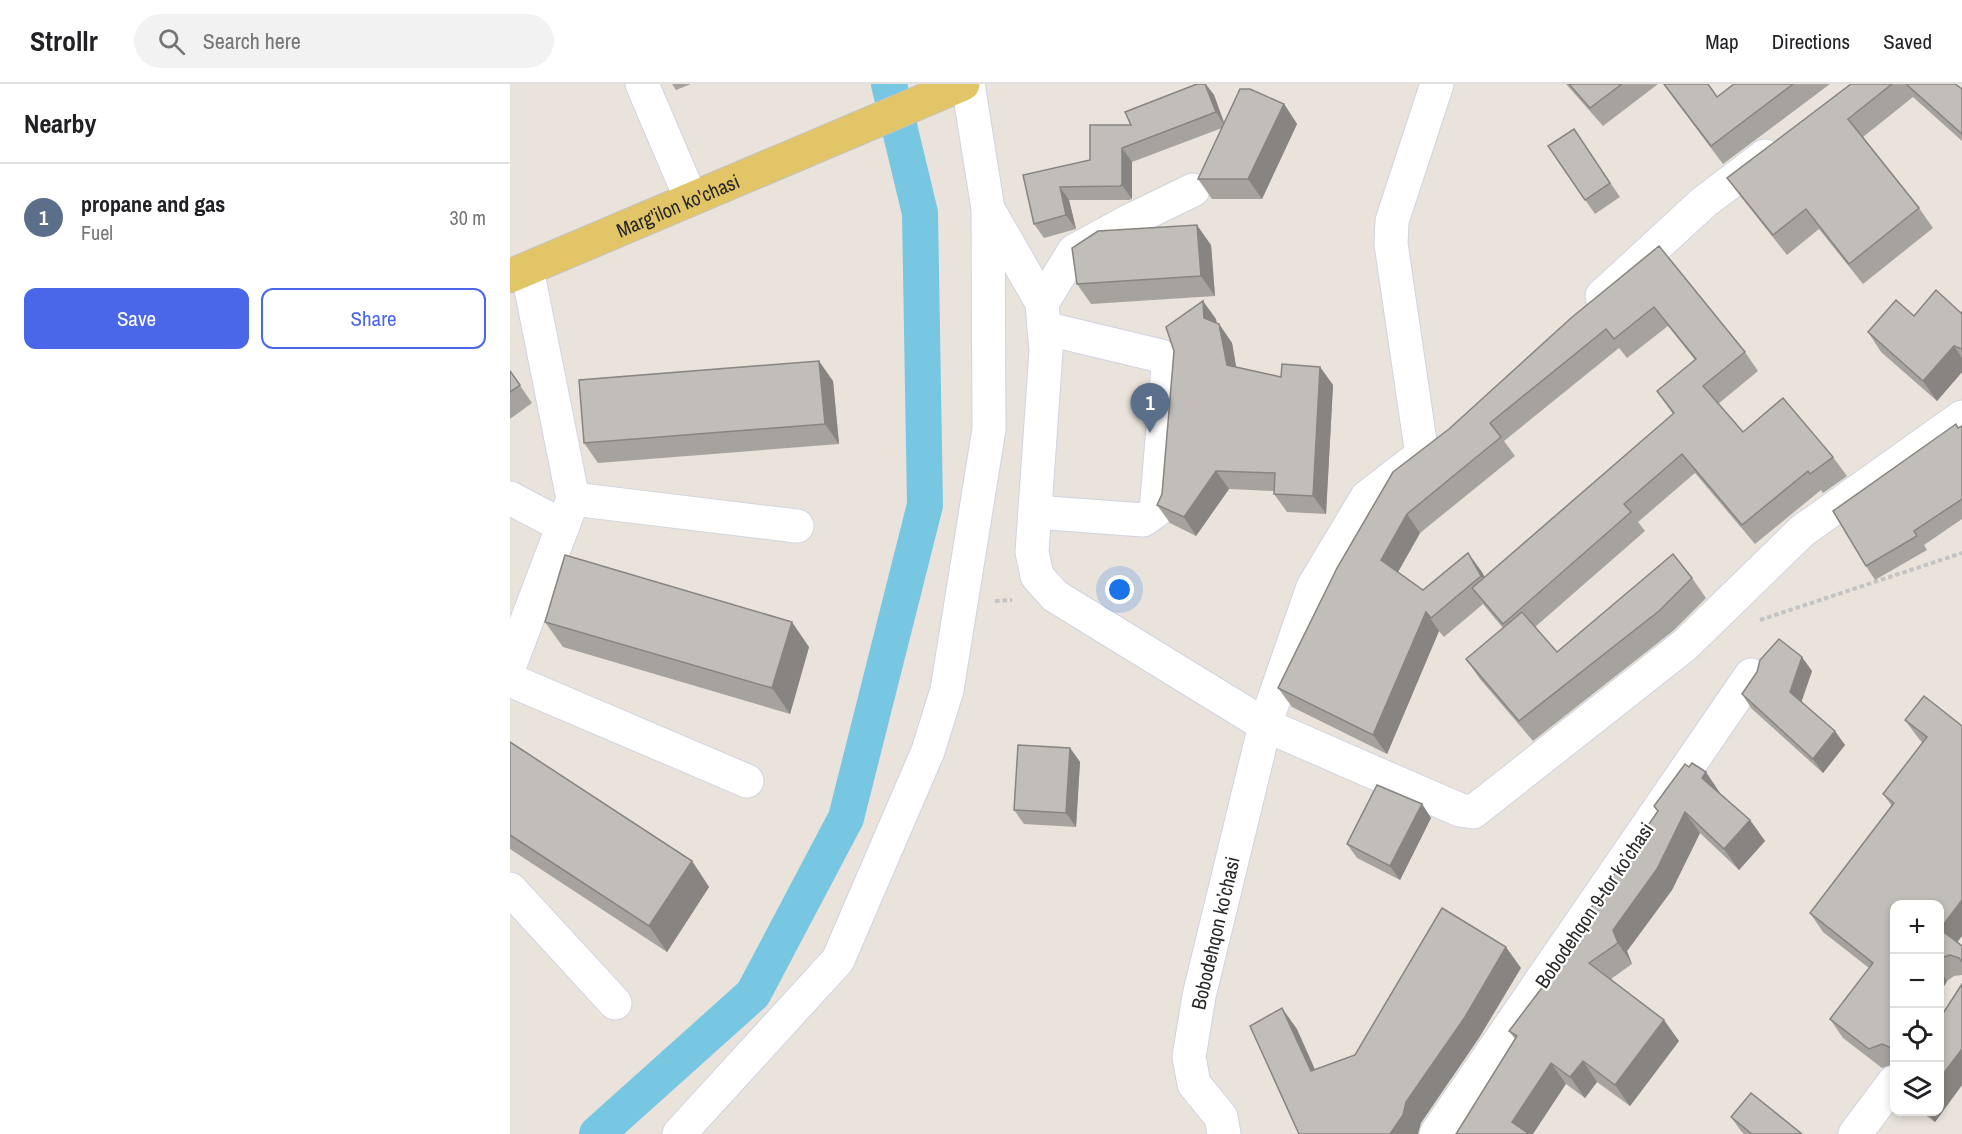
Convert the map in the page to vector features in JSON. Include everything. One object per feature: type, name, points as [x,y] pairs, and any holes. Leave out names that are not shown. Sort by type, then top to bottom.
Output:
[{"type":"main road","name":"Marg'ilon ko'chasi","points":[[519,272],[957,88]]},
{"type":"street","points":[[642,84],[691,199]]},
{"type":"street","points":[[1422,455],[1391,244],[1392,221],[1437,84]]},
{"type":"street","points":[[957,88],[988,209],[1043,316],[1046,351],[1032,552],[1037,576],[1054,596],[1265,725],[1460,810],[1473,812],[1685,645],[1802,531],[1962,417]]},
{"type":"street","points":[[1581,315],[1704,202],[1786,140]]},
{"type":"street","points":[[1043,316],[1074,251],[1193,190]]},
{"type":"street","points":[[679,1134],[838,960],[928,751],[947,690],[989,429],[988,209]]},
{"type":"street","points":[[510,665],[568,513],[519,272]]},
{"type":"street","points":[[1035,512],[1143,520],[1156,511],[1168,368],[1161,356],[1043,316]]},
{"type":"street","name":"Bobodehqon koʼchasi","points":[[1224,1134],[1221,1117],[1194,1084],[1189,1057],[1199,996],[1265,725],[1313,587],[1366,497],[1450,435]]},
{"type":"street","points":[[510,498],[568,513],[796,526]]},
{"type":"street","name":"Bobodehqon 9-tor koʼchasi","points":[[1436,1134],[1751,675]]},
{"type":"street","points":[[510,680],[747,781]]},
{"type":"street","points":[[510,889],[615,1003]]},
{"type":"street","points":[[1855,1134],[1890,1087]]},
{"type":"path","points":[[1752,622],[1962,554]]},
{"type":"path","points":[[962,604],[1054,596]]},
{"type":"building","points":[[1197,84],[1205,84],[1216,112],[1122,148],[1122,185],[1060,187],[1066,215],[1034,224],[1023,175],[1090,160],[1090,125],[1131,125],[1125,112]]},
{"type":"building","points":[[1569,84],[1622,84],[1590,108]]},
{"type":"building","points":[[1664,84],[1708,84],[1717,97],[1734,84],[1793,84],[1711,146]]},
{"type":"building","points":[[1851,84],[1892,84],[1848,119],[1919,208],[1849,264],[1806,209],[1773,235],[1727,178]]},
{"type":"building","points":[[1906,84],[1955,84],[1962,89],[1962,134]]},
{"type":"building","points":[[1240,89],[1250,89],[1284,104],[1248,179],[1198,179]]},
{"type":"building","points":[[1574,129],[1610,183],[1585,200],[1548,146]]},
{"type":"building","points":[[1197,225],[1201,276],[1077,284],[1072,248],[1098,231]]},
{"type":"building","points":[[1659,246],[1745,352],[1703,386],[1743,432],[1783,398],[1833,457],[1810,474],[1808,471],[1742,525],[1682,454],[1624,504],[1631,512],[1503,624],[1472,588],[1674,413],[1657,391],[1696,359],[1654,307],[1614,339],[1606,329],[1490,423],[1501,437],[1407,514],[1381,560],[1423,590],[1468,553],[1481,576],[1431,618],[1426,612],[1373,735],[1278,688],[1337,568],[1393,472],[1449,429],[1571,318]]},
{"type":"building","points":[[1936,290],[1962,312],[1962,349],[1954,346],[1923,381],[1868,332],[1896,300],[1914,316]]},
{"type":"building","points":[[1203,301],[1204,318],[1219,324],[1227,365],[1281,377],[1282,364],[1320,367],[1313,496],[1274,494],[1275,473],[1216,471],[1184,517],[1157,505],[1162,494],[1174,351],[1166,327]]},
{"type":"building","points":[[819,361],[825,424],[584,443],[579,380]]},
{"type":"building","points":[[510,371],[520,385],[510,392]]},
{"type":"building","points":[[1956,424],[1958,428],[1962,426],[1962,499],[1914,531],[1917,536],[1866,566],[1833,511]]},
{"type":"building","points":[[1673,554],[1692,578],[1659,611],[1519,721],[1466,659],[1522,612],[1557,652]]},
{"type":"building","points":[[565,555],[792,622],[772,688],[545,622]]},
{"type":"building","points":[[1779,639],[1802,657],[1790,692],[1835,731],[1813,759],[1742,694],[1757,672],[1760,660]]},
{"type":"building","points":[[1924,696],[1962,726],[1962,900],[1944,924],[1944,900],[1890,900],[1890,1047],[1882,1044],[1869,1049],[1830,1019],[1873,963],[1810,913],[1894,803],[1883,794],[1927,737],[1905,720]]},
{"type":"building","points":[[510,742],[692,861],[649,926],[510,835]]},
{"type":"building","points":[[1018,745],[1070,748],[1066,813],[1014,810]]},
{"type":"building","points":[[1692,763],[1706,772],[1702,778],[1750,820],[1724,849],[1685,812],[1657,869],[1613,930],[1618,943],[1589,963],[1664,1020],[1615,1085],[1583,1061],[1570,1077],[1551,1063],[1512,1122],[1529,1134],[1456,1134],[1517,1036],[1509,1031],[1576,943],[1570,938],[1658,811],[1654,806],[1685,764],[1689,767]]},
{"type":"building","points":[[1377,785],[1422,804],[1390,866],[1347,844]]},
{"type":"building","points":[[1442,908],[1506,947],[1465,1017],[1406,1102],[1403,1115],[1390,1134],[1299,1134],[1250,1026],[1282,1008],[1311,1071],[1355,1055]]},
{"type":"building","points":[[1944,932],[1962,946],[1962,962],[1959,958],[1950,955],[1944,957]]},
{"type":"building","points":[[1962,984],[1962,1049],[1944,1073],[1944,1062],[1944,1012]]},
{"type":"building","points":[[1751,1093],[1802,1134],[1752,1134],[1731,1117]]},
{"type":"waterway","points":[[597,1134],[753,994],[846,818],[925,505],[920,213],[889,84]]},
{"type":"place","name":"propane and gas","points":[[1150,433]]}]
